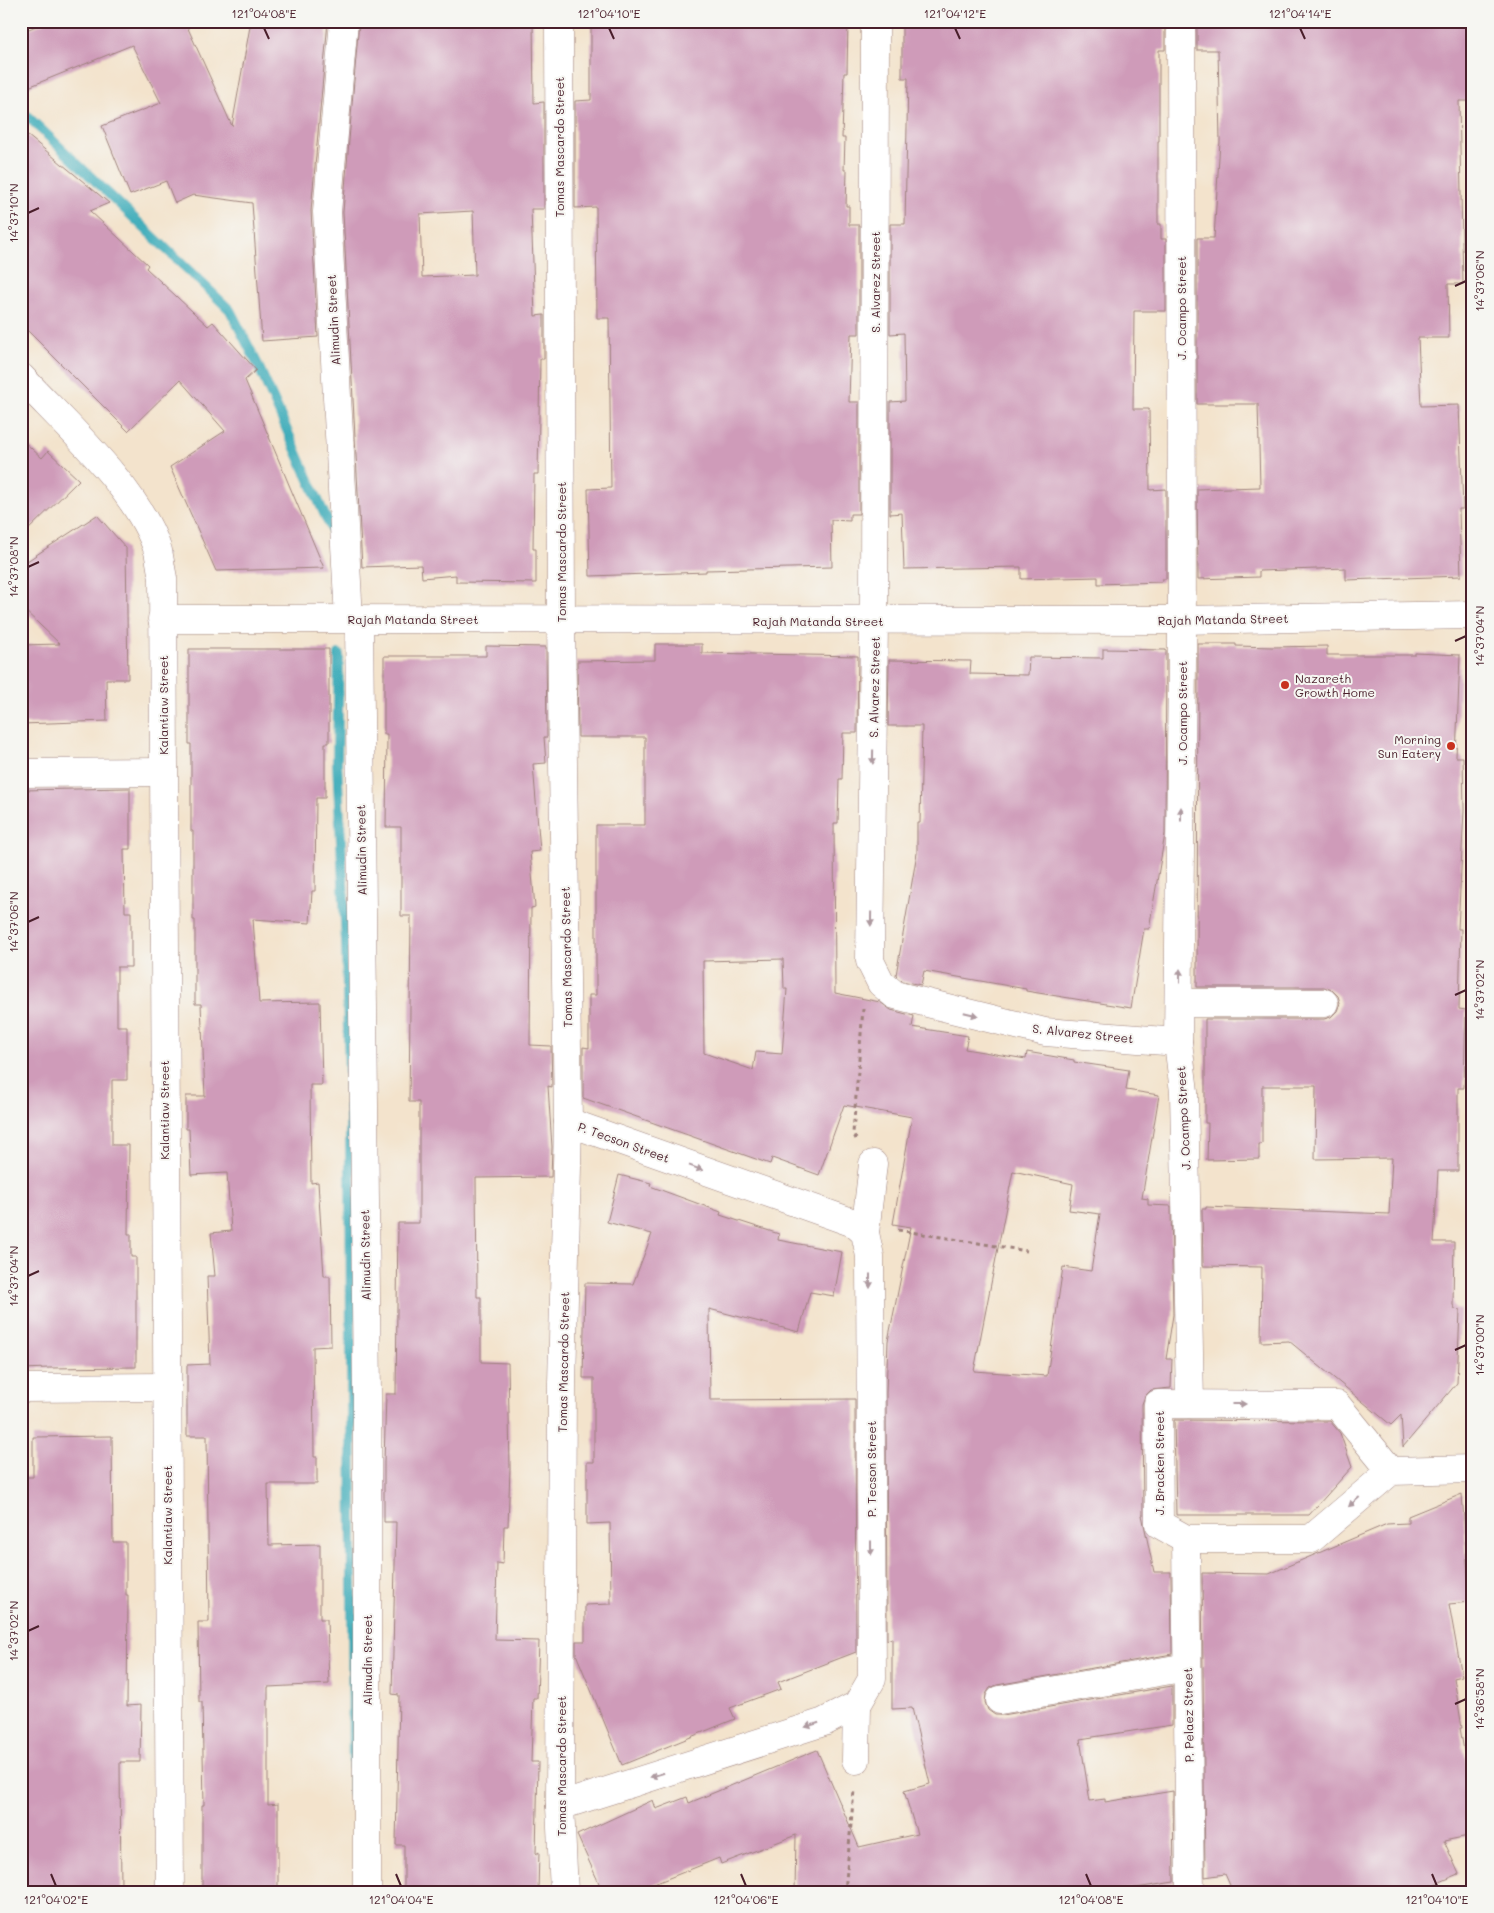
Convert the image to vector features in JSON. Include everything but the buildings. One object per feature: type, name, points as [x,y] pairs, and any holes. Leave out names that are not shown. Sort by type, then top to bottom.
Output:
[{"type":"street","name":"Alimudin Street","points":[[344,21],[327,212],[354,619],[367,1386],[367,1892]]},
{"type":"street","name":"Tomas Mascardo Street","points":[[559,21],[561,620],[568,1122],[562,1395],[560,1806],[564,1892]]},
{"type":"street","name":"S. Alvarez Street","points":[[874,21],[874,621],[870,961],[881,983],[895,995],[1045,1032],[1178,1042]]},
{"type":"street","name":"J. Ocampo Street","points":[[1182,21],[1180,1003],[1178,1042],[1184,1092],[1190,1404]]},
{"type":"street","name":"Kalantiaw Street","points":[[21,377],[107,468],[146,523],[158,551],[163,578],[170,1892]]},
{"type":"street","name":"Rajah Matanda Street","points":[[162,619],[874,621],[1181,620],[1473,615]]},
{"type":"street","points":[[21,773],[163,772]]},
{"type":"street","points":[[1180,1003],[1324,1003]]},
{"type":"street","name":"P. Tecson Street","points":[[568,1122],[854,1223],[865,1232],[870,1256],[872,1679],[856,1705]]},
{"type":"street","points":[[865,1232],[873,1164]]},
{"type":"street","points":[[21,1388],[166,1387]]},
{"type":"street","name":"J. Bracken Street","points":[[1158,1404],[1190,1404],[1337,1405],[1391,1470],[1311,1539],[1186,1539],[1159,1524],[1158,1404]]},
{"type":"street","points":[[1391,1470],[1473,1469]]},
{"type":"street","name":"P. Pelaez Street","points":[[1186,1539],[1190,1892]]},
{"type":"street","points":[[1000,1700],[1187,1667]]},
{"type":"street","points":[[560,1806],[824,1722],[856,1705],[856,1760]]},
{"type":"path","points":[[870,961],[862,1013],[853,1133],[873,1164]]},
{"type":"path","points":[[865,1232],[897,1230],[1027,1251]]},
{"type":"path","points":[[845,1892],[856,1760]]},
{"type":"waterway","points":[[21,110],[230,310],[257,363],[331,529],[333,540]]},
{"type":"waterway","points":[[339,654],[337,762],[346,942],[350,1118],[353,1797]]},
{"type":"place","name":"Nazareth Growth Home","points":[[1285,685]]},
{"type":"place","name":"Morning Sun Eatery","points":[[1451,746]]}]
